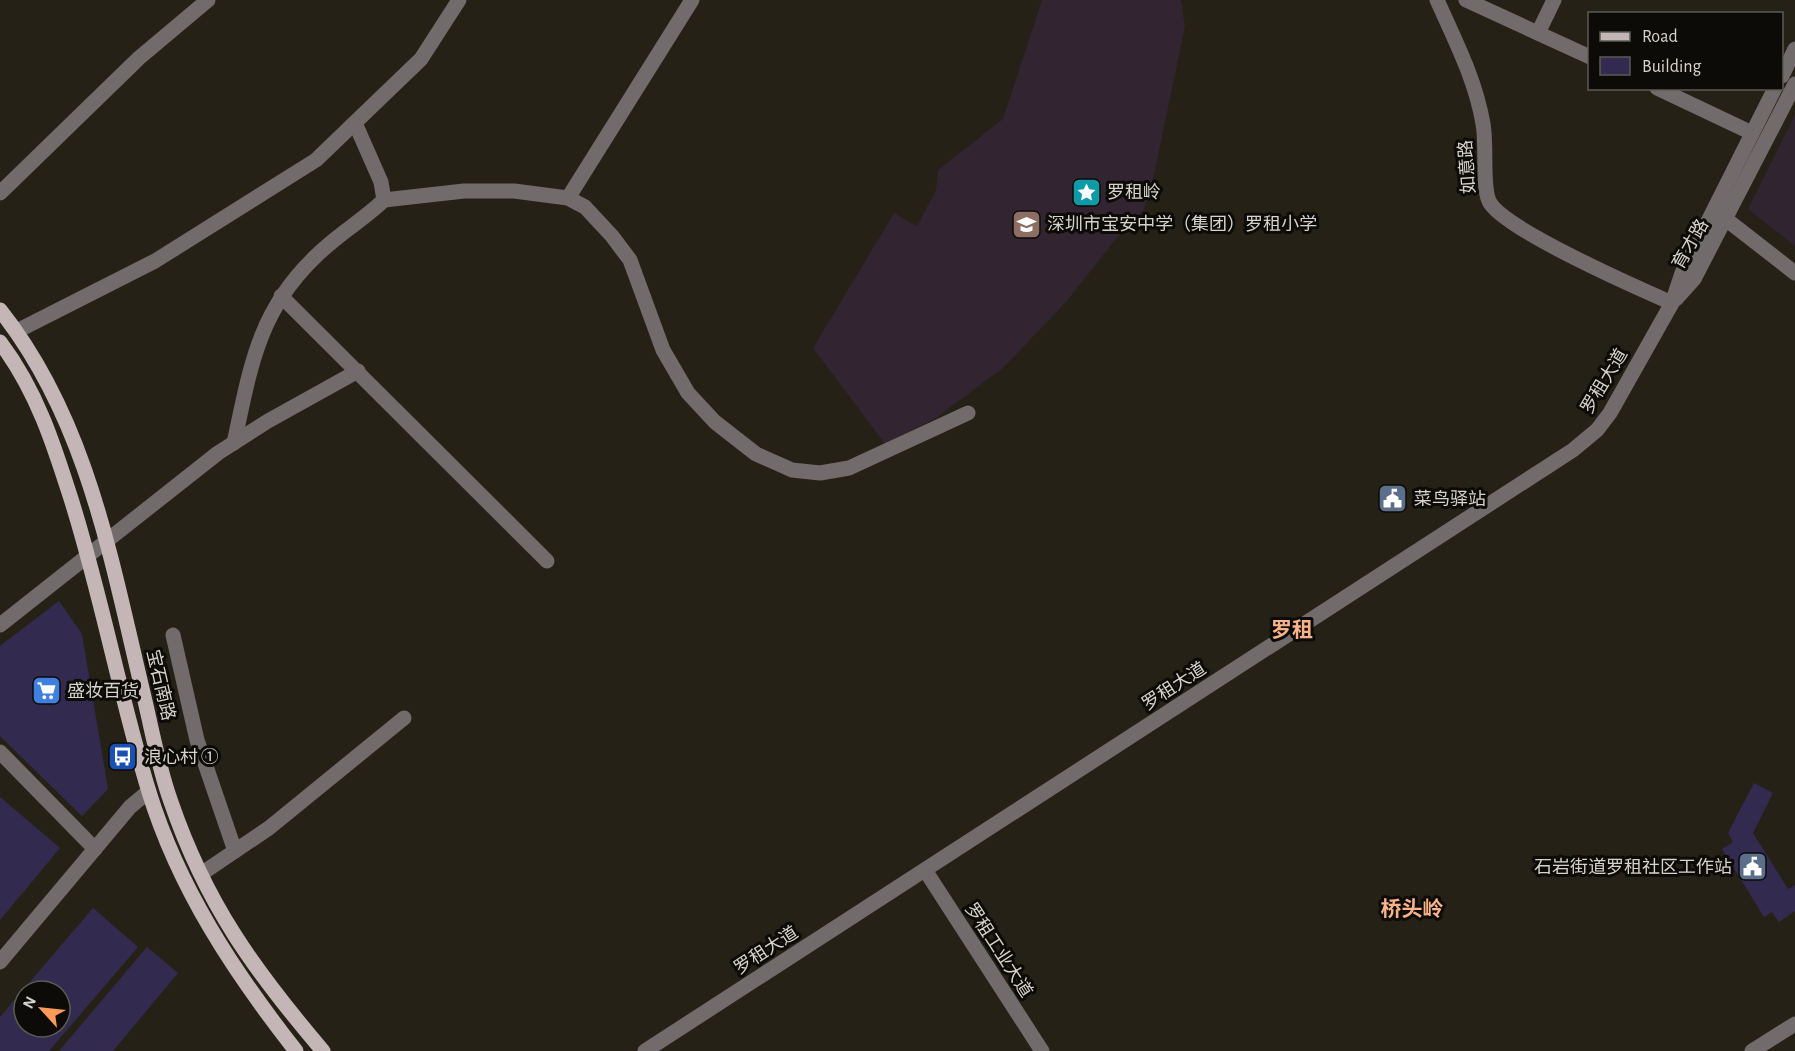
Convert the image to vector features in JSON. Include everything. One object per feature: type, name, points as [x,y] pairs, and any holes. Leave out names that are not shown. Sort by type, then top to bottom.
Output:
[{"type":"main road","name":"宝石南路","points":[[0,310],[16,331],[66,419],[92,487],[161,772],[201,874],[218,911],[258,973],[322,1051]]},
{"type":"main road","name":"宝石南路","points":[[0,342],[40,408],[48,426],[88,557],[149,791],[194,902],[245,984],[296,1051]]},
{"type":"street","points":[[0,193],[139,58],[208,0]]},
{"type":"street","points":[[16,331],[154,261],[315,160],[421,59],[459,0]]},
{"type":"street","points":[[568,198],[692,0]]},
{"type":"street","name":"如意路","points":[[1437,0],[1470,76],[1483,123],[1487,157],[1486,193],[1490,204],[1511,222],[1578,259],[1672,303]]},
{"type":"street","points":[[1466,0],[1588,56]]},
{"type":"street","points":[[1538,33],[1554,0]]},
{"type":"street","points":[[1783,74],[1795,49]]},
{"type":"street","name":"育才路","points":[[1720,214],[1795,84]]},
{"type":"street","points":[[1661,90],[1752,133]]},
{"type":"street","name":"育才路","points":[[1672,303],[1694,279],[1752,133],[1774,90]]},
{"type":"street","points":[[354,123],[381,182],[384,200]]},
{"type":"street","points":[[234,443],[253,358],[267,319],[281,296],[313,258],[384,200],[464,191],[514,191],[568,198],[585,207],[612,236],[630,260],[663,350],[688,393],[715,422],[756,454],[792,470],[820,473],[849,468],[968,413]]},
{"type":"street","points":[[1720,214],[1795,273]]},
{"type":"street","points":[[281,296],[548,561]]},
{"type":"street","name":"罗租大道","points":[[645,1051],[1573,450],[1597,430],[1610,413],[1672,303]]},
{"type":"street","points":[[0,625],[234,443],[358,371]]},
{"type":"street","points":[[173,635],[197,740],[235,851]]},
{"type":"street","points":[[201,874],[269,828],[404,718]]},
{"type":"street","points":[[0,752],[95,849]]},
{"type":"street","points":[[0,962],[129,807],[149,791]]},
{"type":"street","name":"罗租工业大道","points":[[924,870],[1042,1051]]},
{"type":"street","points":[[1752,1051],[1795,1024]]},
{"type":"shaded area","name":"深圳市宝安中学（集团）罗租小学","points":[[1042,0],[1181,0],[1185,27],[1152,184],[1144,209],[1115,240],[1066,302],[1003,368],[936,418],[885,444],[813,348],[894,213],[917,226],[936,190],[938,170],[1003,119]]},
{"type":"shaded area","points":[[1795,115],[1795,246],[1748,209]]},
{"type":"building","name":"盛妆百货","points":[[59,601],[82,634],[108,789],[82,816],[0,736],[0,646]]},
{"type":"building","name":"石岩街道罗租社区工作站","points":[[1754,783],[1773,793],[1753,833],[1788,889],[1795,885],[1795,911],[1779,922],[1772,912],[1764,917],[1722,849],[1733,842],[1728,833]]},
{"type":"building","points":[[0,797],[60,848],[0,920]]},
{"type":"building","points":[[93,908],[138,947],[72,1024],[72,979],[32,979]]},
{"type":"building","points":[[147,947],[178,973],[113,1051],[59,1051],[69,1039],[72,1039],[72,1036]]},
{"type":"building","points":[[12,1003],[12,1039],[59,1039],[49,1051],[0,1051],[0,1017]]},
{"type":"place","name":"罗租岭","points":[[1086,192]]},
{"type":"place","name":"深圳市宝安中学（集团）罗租小学","points":[[1026,224]]},
{"type":"place","name":"菜鸟驿站","points":[[1393,499]]},
{"type":"place","name":"盛妆百货","points":[[46,691]]},
{"type":"place","name":"浪心村 ①","points":[[123,757]]},
{"type":"place","name":"石岩街道罗租社区工作站","points":[[1753,867]]},
{"type":"district","name":"罗租","points":[[1292,630]]},
{"type":"district","name":"桥头岭","points":[[1412,909]]}]
